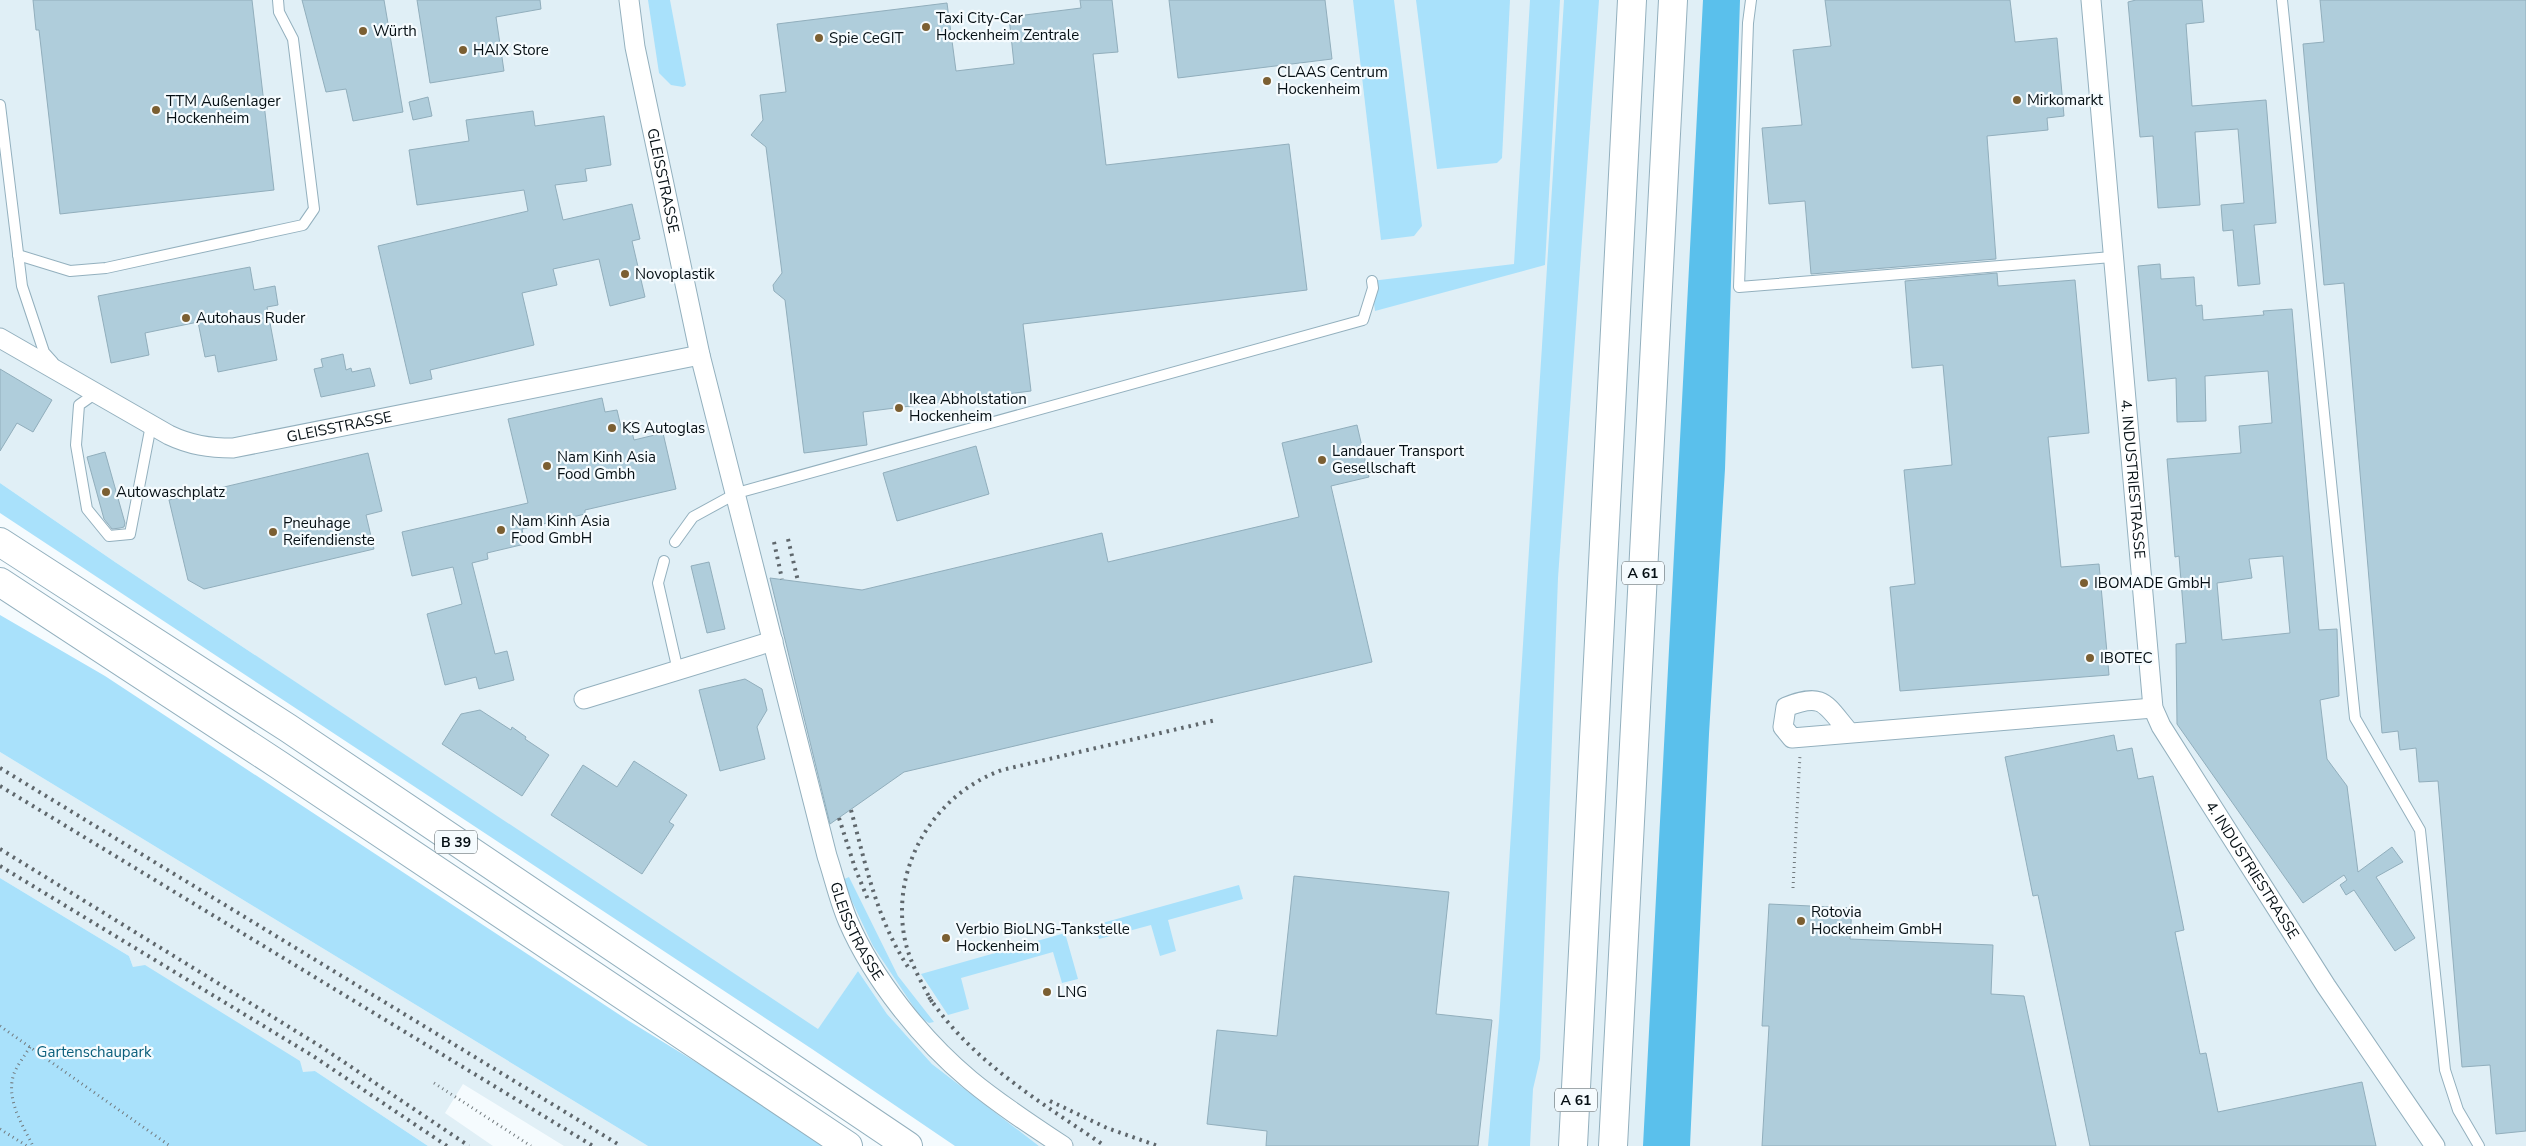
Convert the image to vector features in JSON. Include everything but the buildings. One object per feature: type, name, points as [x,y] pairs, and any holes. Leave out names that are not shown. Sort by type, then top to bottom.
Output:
[{"type":"highway","name":"A 61","points":[[1573,1146],[1632,0]]},
{"type":"highway","name":"A 61","points":[[1613,1146],[1673,0]]},
{"type":"highway","name":"B 39","points":[[0,542],[288,728],[908,1146]]},
{"type":"highway","name":"B 39","points":[[0,582],[280,764],[848,1146]]},
{"type":"highway","name":"B 39","points":[[0,602],[63,622]]},
{"type":"street","name":"4. INDUSTRIESTRASSE","points":[[2091,0],[2153,708],[2161,726],[2326,986],[2435,1146]]},
{"type":"street","name":"GLEISSTRASSE","points":[[628,2],[700,354],[737,493],[827,856],[848,921],[876,972],[927,1037],[970,1080],[1063,1146]]},
{"type":"street","name":"GLEISSTRASSE","points":[[0,338],[151,425],[186,443],[207,448],[233,448],[700,354]]},
{"type":"street","points":[[584,699],[774,642]]},
{"type":"street","points":[[1849,732],[1824,703],[1808,698],[1786,707],[1783,727],[1792,738],[2153,708]]},
{"type":"lane","points":[[18,255],[70,271],[106,268],[303,225],[314,208],[293,39],[279,12],[278,0]]},
{"type":"lane","points":[[1751,0],[1748,23],[1739,287],[2112,257]]},
{"type":"lane","points":[[2282,0],[2355,718],[2420,830],[2445,1070],[2458,1110],[2479,1146]]},
{"type":"lane","points":[[0,105],[22,286],[44,352],[63,374]]},
{"type":"lane","points":[[675,542],[693,518],[737,493],[1363,320],[1373,288],[1372,281]]},
{"type":"lane","points":[[96,393],[79,405],[76,445],[87,508],[108,536],[130,534],[151,425]]},
{"type":"lane","points":[[664,561],[658,583],[678,670]]},
{"type":"path","points":[[1794,888],[1801,737]]},
{"type":"path","points":[[0,1026],[170,1146]]},
{"type":"path","points":[[30,1047],[15,1072],[12,1090],[16,1109],[33,1146]]},
{"type":"path","points":[[434,1083],[531,1146]]},
{"type":"path","points":[[0,1129],[26,1146]]},
{"type":"shaded area","points":[[0,0],[2526,0],[2526,1146],[1039,1146],[932,1064],[887,1014],[858,971],[818,1030],[115,562],[0,483]]},
{"type":"shaded area","points":[[1703,0],[1740,0],[1725,469],[1709,734],[1690,1146],[1643,1146]]},
{"type":"shaded area","points":[[0,752],[648,1146],[564,1146],[463,1084],[445,1113],[493,1146],[428,1146],[315,1071],[303,1073],[133,967],[129,956],[0,878]]},
{"type":"green space","points":[[648,0],[670,0],[686,85],[683,87],[671,85],[659,73]]},
{"type":"green space","points":[[1353,0],[1394,0],[1422,226],[1414,236],[1381,240]]},
{"type":"green space","points":[[1416,0],[1510,0],[1502,158],[1497,163],[1437,169]]},
{"type":"green space","points":[[1530,0],[1560,0],[1545,265],[1375,311],[1371,281],[1514,264]]},
{"type":"green space","points":[[1564,0],[1599,0],[1558,578],[1540,1059],[1533,1089],[1530,1146],[1488,1146],[1499,1021]]},
{"type":"green space","points":[[0,483],[115,562],[818,1029],[858,971],[887,1014],[932,1064],[1039,1146],[955,1146],[812,1049],[0,513]]},
{"type":"green space","points":[[0,615],[105,676],[629,1021],[756,1099],[825,1146],[648,1146],[0,752]]},
{"type":"green space","points":[[849,877],[898,976],[934,1022],[929,1023],[921,1018],[873,946],[842,880]]},
{"type":"green space","name":"Gartenschaupark","points":[[0,878],[129,956],[133,967],[145,965],[300,1061],[303,1072],[315,1071],[428,1146],[0,1146]]},
{"type":"green space","points":[[1239,885],[1243,899],[1168,920],[1176,951],[1160,956],[1151,925],[1099,939],[1095,925]]},
{"type":"green space","points":[[1065,933],[1078,979],[1062,983],[1053,952],[961,978],[969,1009],[948,1015],[921,974]]},
{"type":"railway","points":[[788,539],[798,581]]},
{"type":"railway","points":[[774,542],[782,579]]},
{"type":"railway","points":[[932,1002],[908,952],[904,935],[902,909],[905,883],[912,858],[923,835],[938,814],[957,796],[978,781],[1002,770],[1216,720]]},
{"type":"railway","points":[[0,768],[621,1146]]},
{"type":"railway","points":[[0,786],[593,1146]]},
{"type":"railway","points":[[851,810],[881,913],[910,970]]},
{"type":"railway","points":[[839,818],[855,868],[869,902]]},
{"type":"railway","points":[[0,849],[320,1046],[469,1146]]},
{"type":"railway","points":[[0,866],[313,1056],[447,1146]]},
{"type":"railway","points":[[929,997],[946,1020],[987,1061],[1033,1097],[1105,1146]]},
{"type":"railway","points":[[1050,1101],[1107,1128],[1158,1146]]},
{"type":"place","name":"Taxi City-Car Hockenheim Zentrale","points":[[926,27]]},
{"type":"place","name":"Würth","points":[[363,31]]},
{"type":"place","name":"Spie CeGIT","points":[[819,38]]},
{"type":"place","name":"HAIX Store","points":[[463,50]]},
{"type":"place","name":"CLAAS Centrum Hockenheim","points":[[1267,81]]},
{"type":"place","name":"Mirkomarkt","points":[[2017,100]]},
{"type":"place","name":"TTM Außenlager Hockenheim","points":[[156,110]]},
{"type":"place","name":"Novoplastik","points":[[625,274]]},
{"type":"place","name":"Autohaus Ruder","points":[[186,318]]},
{"type":"place","name":"Ikea Abholstation Hockenheim","points":[[899,408]]},
{"type":"place","name":"KS Autoglas","points":[[612,428]]},
{"type":"place","name":"Landauer Transport Gesellschaft","points":[[1322,460]]},
{"type":"place","name":"Nam Kinh Asia Food Gmbh","points":[[547,466]]},
{"type":"place","name":"Autowaschplatz","points":[[106,492]]},
{"type":"place","name":"Nam Kinh Asia Food GmbH","points":[[501,530]]},
{"type":"place","name":"Pneuhage Reifendienste","points":[[273,532]]},
{"type":"place","name":"IBOMADE GmbH","points":[[2084,583]]},
{"type":"place","name":"IBOTEC","points":[[2090,658]]},
{"type":"place","name":"Rotovia Hockenheim GmbH","points":[[1801,921]]},
{"type":"place","name":"Verbio BioLNG-Tankstelle Hockenheim","points":[[946,938]]},
{"type":"place","name":"LNG","points":[[1047,992]]}]
